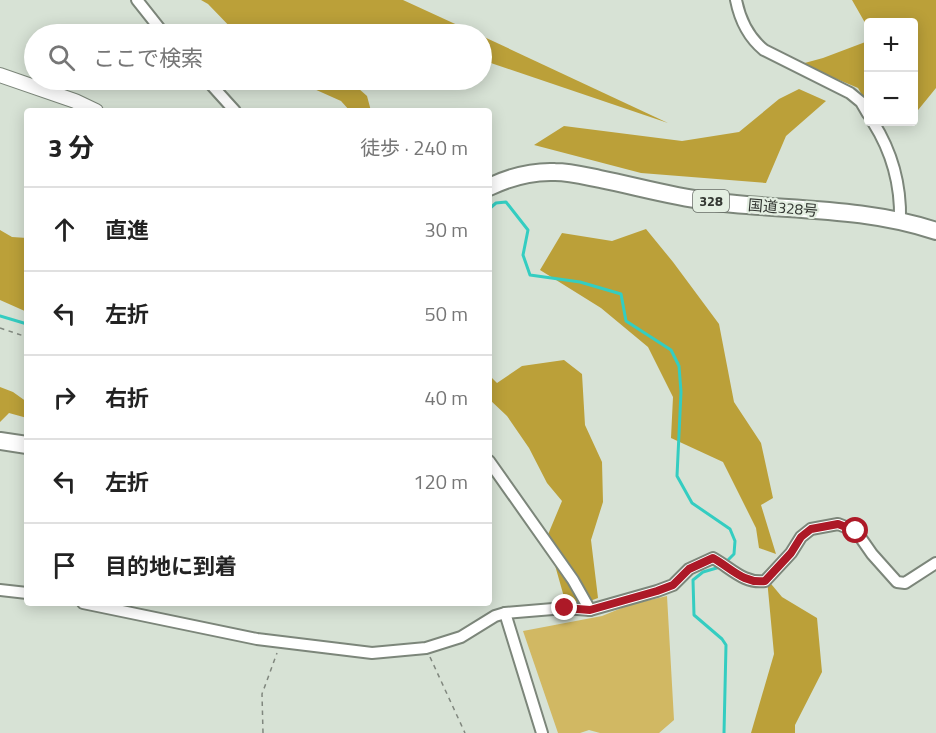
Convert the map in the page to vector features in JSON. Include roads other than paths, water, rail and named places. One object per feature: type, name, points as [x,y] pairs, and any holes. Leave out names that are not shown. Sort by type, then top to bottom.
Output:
[{"type":"highway","name":"国道328号","points":[[492,186],[530,173],[555,172],[707,201],[865,214],[900,220],[936,231]]},
{"type":"highway","points":[[0,441],[24,445]]},
{"type":"main road","points":[[0,75],[24,83]]},
{"type":"main road","points":[[43,90],[90,108]]},
{"type":"street","points":[[137,0],[156,24]]},
{"type":"street","points":[[736,0],[747,33],[754,43],[850,93],[864,107]]},
{"type":"street","points":[[216,90],[232,108]]},
{"type":"street","points":[[875,126],[889,152],[900,195],[900,220]]},
{"type":"street","points":[[492,465],[573,580],[590,610]]},
{"type":"street","points":[[98,606],[281,643],[372,652],[426,648],[461,637],[495,616],[505,613],[565,608],[590,610],[673,585],[689,569],[713,558],[753,583],[765,581],[791,553],[801,537],[811,529],[838,524],[856,531],[872,554],[897,582],[905,583],[936,563]]},
{"type":"street","points":[[0,590],[24,593]]},
{"type":"street","points":[[505,613],[542,733]]},
{"type":"waterway","points":[[492,206],[496,203],[506,202],[528,230],[523,255],[530,275],[580,282],[621,294],[626,321],[671,350],[679,366],[681,392],[677,476],[692,503],[730,529],[735,541],[734,554],[725,563]]},
{"type":"waterway","points":[[0,316],[24,323]]},
{"type":"waterway","points":[[720,567],[703,572],[693,580],[694,615],[726,645],[724,733]]}]
